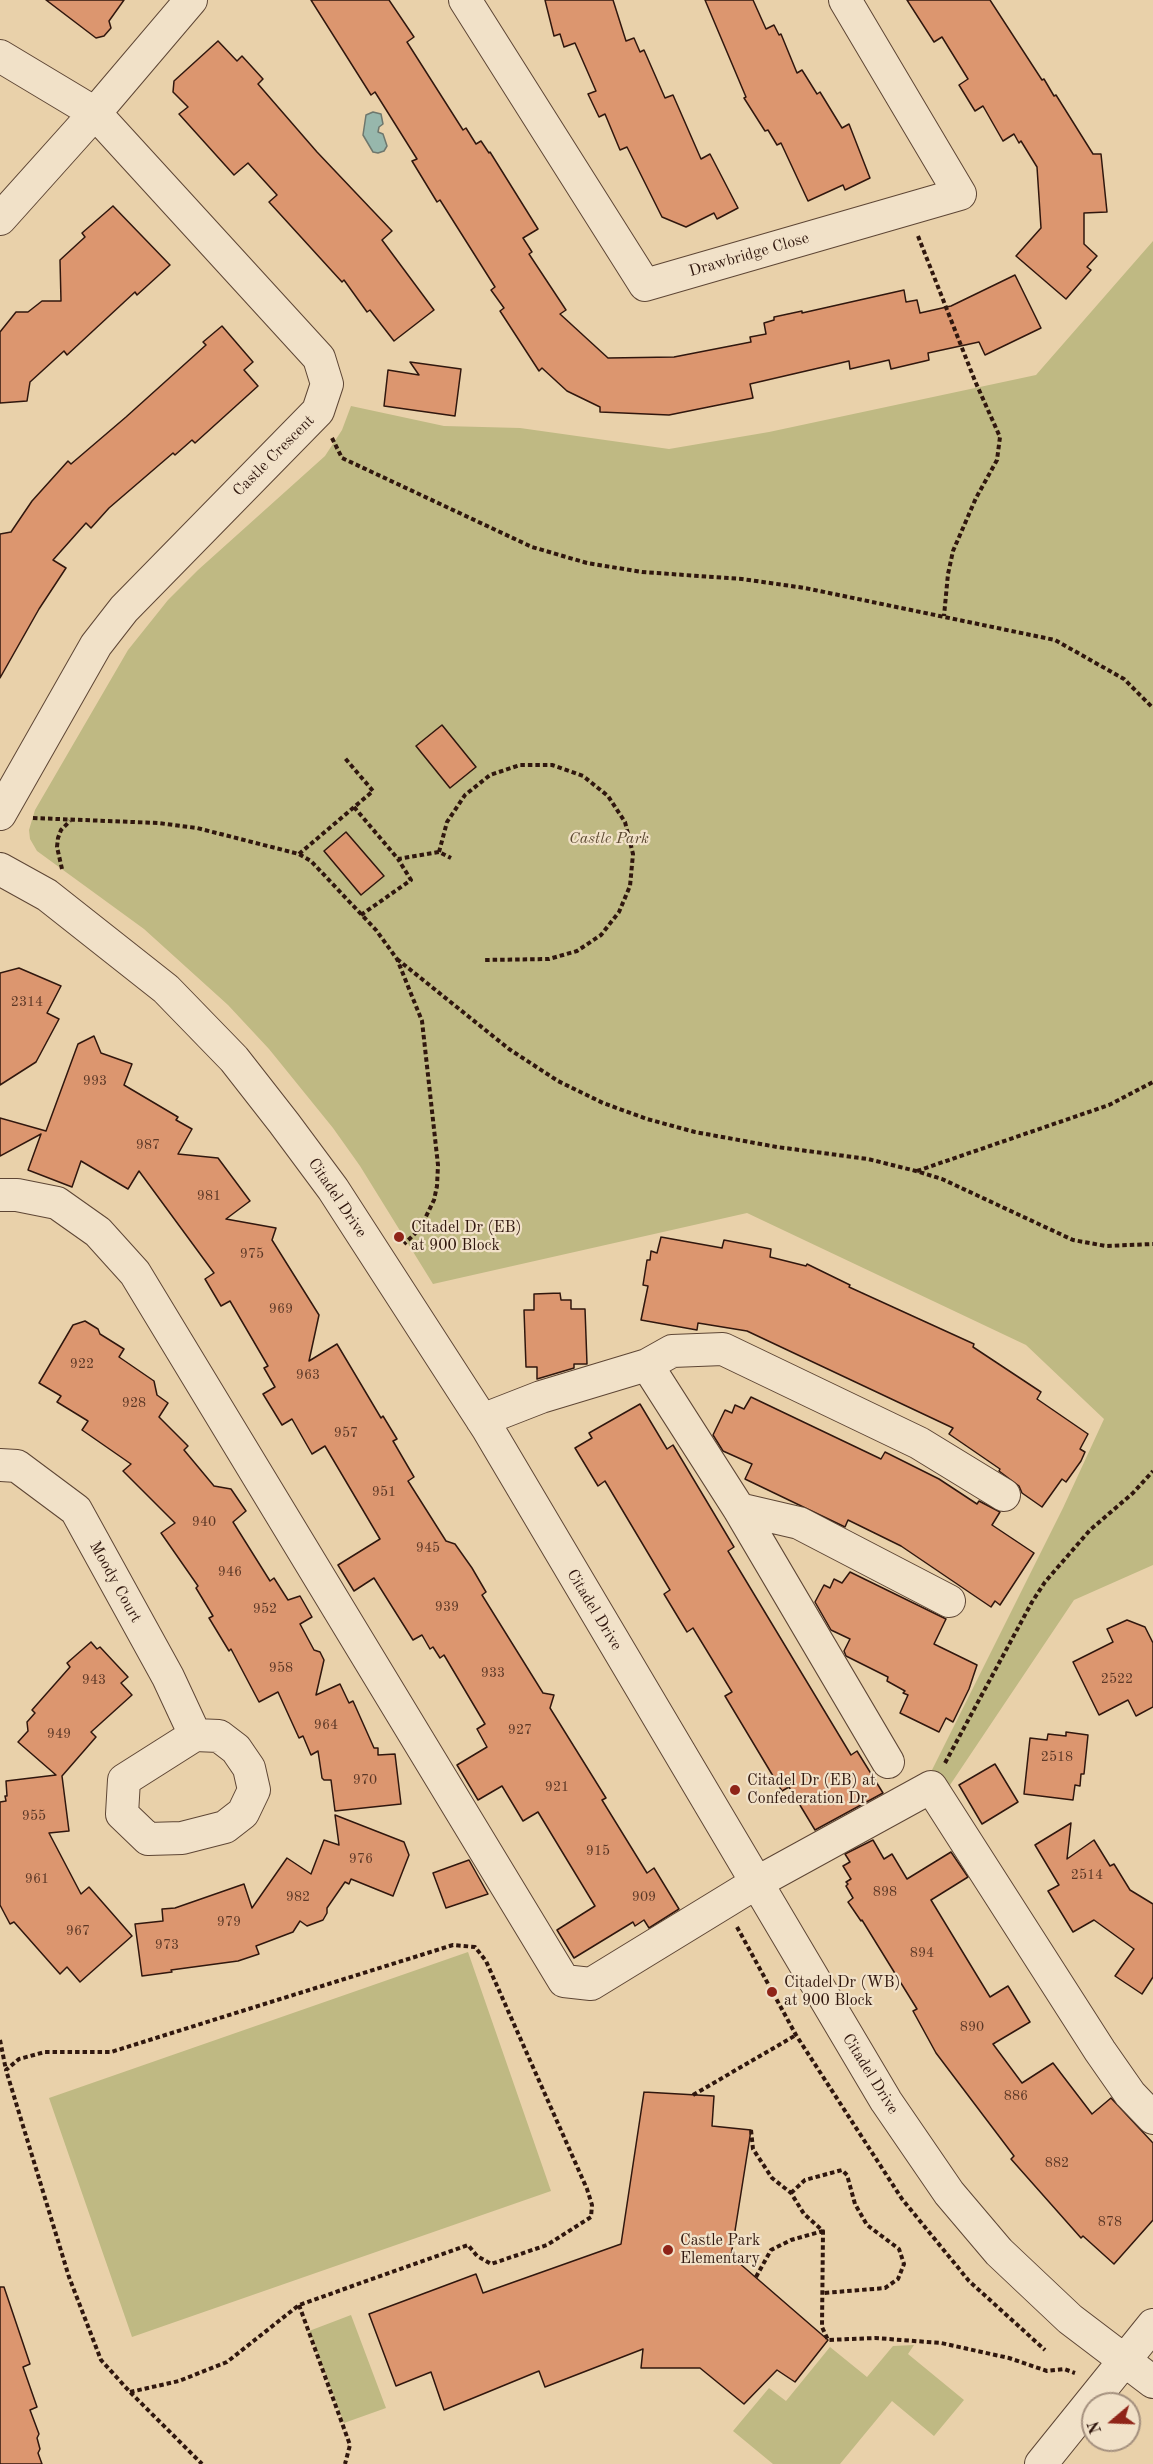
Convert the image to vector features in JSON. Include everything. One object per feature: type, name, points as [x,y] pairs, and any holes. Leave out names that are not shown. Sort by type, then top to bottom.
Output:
[{"type":"street","points":[[0,219],[95,113],[190,0]]},
{"type":"street","name":"Drawbridge Close","points":[[465,0],[645,285],[960,194],[845,0]]},
{"type":"street","name":"Castle Crescent","points":[[0,56],[95,113],[319,358],[327,384],[318,411],[123,609],[96,645],[0,814]]},
{"type":"street","name":"Citadel Drive","points":[[0,869],[47,895],[166,989],[234,1059],[333,1189],[482,1420],[886,2101],[949,2193],[999,2252],[1070,2319],[1153,2382]]},
{"type":"street","points":[[0,1195],[17,1195],[57,1203],[98,1232],[135,1273],[564,1981],[591,1984],[756,1883],[931,1787],[1100,2051],[1130,2094],[1153,2118]]},
{"type":"street","points":[[482,1420],[541,1397],[647,1365],[672,1351],[723,1349],[919,1443],[1004,1495]]},
{"type":"street","points":[[647,1365],[739,1509],[888,1762]]},
{"type":"street","name":"Moody Court","points":[[0,1465],[17,1466],[76,1510],[168,1677],[195,1735]]},
{"type":"street","points":[[739,1509],[800,1523],[949,1601]]},
{"type":"street","points":[[1041,2464],[1153,2325]]},
{"type":"path","points":[[906,210],[927,255],[975,381],[1000,437],[997,460],[976,498],[953,552],[948,574],[944,616]]},
{"type":"path","points":[[318,411],[342,458],[532,548],[606,567],[784,585],[1056,640],[1124,679],[1153,708]]},
{"type":"path","points":[[299,854],[373,791],[344,757]]},
{"type":"path","points":[[439,852],[447,822],[465,795],[490,775],[520,765],[552,765],[583,776],[608,796],[625,822],[633,854],[630,886],[619,912],[601,935],[576,951],[549,958],[483,960]]},
{"type":"path","points":[[354,807],[398,859],[411,879],[361,915]]},
{"type":"path","points":[[33,818],[158,823],[197,828],[299,854],[311,861],[388,944],[397,959],[422,1021],[438,1165],[434,1200],[420,1228],[404,1244]]},
{"type":"path","points":[[62,872],[57,847],[58,838],[61,830],[70,821]]},
{"type":"path","points":[[398,859],[439,852],[451,858]]},
{"type":"path","points":[[397,959],[509,1049],[558,1081],[603,1103],[647,1119],[695,1132],[777,1148],[868,1159],[916,1171],[942,1179],[1073,1239],[1106,1246],[1153,1244]]},
{"type":"path","points":[[916,1171],[1109,1105],[1153,1082]]},
{"type":"path","points":[[931,1787],[1045,1582],[1090,1530],[1133,1493],[1153,1471]]},
{"type":"path","points":[[722,1903],[736,1924],[796,2035],[902,2199],[969,2282],[1045,2350]]},
{"type":"path","points":[[6,2070],[19,2060],[45,2052],[111,2052],[453,1945],[475,1947],[486,1961],[587,2188],[592,2205],[591,2217],[547,2244],[491,2264],[477,2256],[468,2245],[299,2305],[227,2362],[179,2381],[130,2392]]},
{"type":"path","points":[[693,2095],[796,2035]]},
{"type":"path","points":[[0,2040],[6,2070],[69,2277],[101,2360],[202,2464]]},
{"type":"path","points":[[752,2130],[753,2149],[772,2178],[791,2193],[804,2214],[823,2231],[822,2327],[828,2340],[875,2338],[941,2343],[1009,2358],[1047,2371],[1064,2369],[1075,2373]]},
{"type":"path","points":[[791,2193],[805,2180],[842,2170],[847,2175],[855,2204],[867,2225],[899,2249],[904,2264],[898,2278],[885,2288],[824,2293]]},
{"type":"path","points":[[756,2277],[771,2250],[791,2240],[823,2231]]},
{"type":"path","points":[[299,2305],[350,2445],[345,2464]]},
{"type":"green space","name":"Castle Park","points":[[1153,241],[1153,1565],[1074,1600],[950,1785],[929,1776],[1063,1508],[1104,1419],[1026,1345],[747,1213],[433,1284],[360,1166],[333,1128],[269,1049],[228,1005],[144,929],[37,851],[30,839],[29,830],[35,810],[128,650],[168,600],[198,570],[325,456],[342,430],[351,406],[444,426],[520,428],[669,449],[769,432],[1036,375]]},
{"type":"green space","points":[[468,1952],[551,2191],[132,2337],[49,2098]]},
{"type":"green space","points":[[351,2315],[386,2408],[344,2423],[309,2331]]},
{"type":"green space","points":[[914,2345],[908,2354],[964,2400],[934,2436],[892,2401],[840,2464],[773,2464],[733,2431],[769,2388],[786,2401],[830,2347],[867,2377],[893,2346]]},
{"type":"water","points":[[373,112],[381,114],[383,124],[379,127],[378,132],[383,134],[387,146],[384,151],[378,153],[373,152],[363,135],[366,115]]},
{"type":"building","points":[[46,0],[124,0],[109,21],[111,28],[104,36],[96,38]]},
{"type":"building","points":[[311,0],[389,0],[414,37],[407,42],[463,130],[466,128],[476,144],[481,141],[490,152],[538,229],[523,238],[532,252],[529,254],[566,310],[560,314],[608,358],[674,357],[751,342],[750,337],[766,334],[764,323],[774,320],[774,317],[904,290],[906,302],[917,300],[920,313],[951,306],[1015,275],[1041,328],[985,355],[979,342],[928,353],[929,360],[891,369],[889,360],[850,369],[849,361],[750,384],[753,398],[669,415],[600,412],[600,407],[567,391],[542,368],[539,371],[500,311],[504,308],[491,290],[495,287],[440,200],[437,202],[412,161],[417,159],[375,92],[371,95]]},
{"type":"building","points":[[545,0],[613,0],[626,41],[634,38],[640,52],[644,50],[665,98],[673,95],[701,159],[710,154],[738,208],[717,219],[714,213],[686,227],[662,217],[627,147],[620,150],[605,114],[599,117],[588,94],[596,91],[575,43],[564,47],[560,34],[554,36]]},
{"type":"building","points":[[705,0],[753,0],[766,29],[774,25],[779,35],[781,34],[797,73],[802,70],[817,94],[820,92],[842,128],[849,124],[870,178],[845,190],[843,185],[808,201],[781,143],[777,145],[768,130],[765,131],[744,98],[746,97]]},
{"type":"building","points":[[907,0],[990,0],[1042,80],[1044,79],[1054,96],[1056,95],[1093,154],[1101,154],[1107,212],[1084,213],[1084,244],[1097,256],[1087,267],[1091,270],[1066,299],[1016,256],[1041,228],[1037,167],[1014,134],[1003,141],[983,106],[975,111],[959,85],[968,79],[942,37],[934,42]]},
{"type":"building","points":[[218,41],[237,61],[242,56],[263,79],[258,84],[317,152],[392,231],[382,240],[434,310],[394,341],[370,310],[367,312],[344,280],[342,282],[269,202],[277,195],[248,163],[234,175],[179,114],[188,107],[173,92],[174,81]]},
{"type":"building","points":[[113,206],[170,265],[137,295],[135,292],[67,355],[64,351],[30,382],[27,401],[0,403],[0,332],[16,312],[28,312],[42,301],[61,301],[60,260],[85,237],[82,233]]},
{"type":"building","points":[[222,326],[253,362],[244,370],[258,386],[195,443],[192,440],[175,455],[173,453],[109,508],[91,528],[86,523],[53,560],[66,568],[39,609],[0,678],[0,534],[11,532],[32,501],[68,461],[71,464],[126,417],[206,345],[203,342]]},
{"type":"building","points":[[410,362],[461,369],[455,416],[384,406],[388,370],[419,375]]},
{"type":"building","points":[[442,725],[476,767],[450,788],[416,746]]},
{"type":"building","points":[[346,832],[384,876],[361,895],[324,851]]},
{"type":"building","points":[[19,968],[61,986],[47,1013],[59,1019],[36,1062],[0,1085],[0,973]]},
{"type":"building","points":[[94,1036],[101,1053],[132,1064],[124,1085],[178,1117],[176,1120],[192,1129],[178,1154],[218,1158],[250,1201],[226,1219],[276,1228],[272,1240],[319,1315],[309,1361],[337,1344],[381,1418],[383,1416],[397,1439],[393,1441],[414,1477],[408,1481],[446,1541],[455,1544],[472,1568],[486,1592],[482,1595],[543,1693],[554,1695],[550,1708],[606,1798],[602,1800],[647,1873],[654,1868],[679,1909],[649,1928],[644,1920],[635,1926],[633,1922],[574,1958],[557,1930],[595,1906],[538,1812],[523,1821],[502,1786],[478,1800],[457,1765],[487,1747],[477,1729],[485,1724],[444,1655],[440,1658],[433,1647],[430,1649],[422,1635],[413,1640],[374,1578],[354,1591],[338,1565],[380,1539],[325,1446],[312,1454],[292,1419],[282,1425],[263,1394],[275,1387],[264,1368],[268,1366],[230,1301],[221,1306],[205,1279],[214,1273],[139,1171],[128,1189],[81,1161],[72,1187],[28,1170],[41,1134],[0,1156],[0,1118],[46,1131],[78,1044]]},
{"type":"building","points":[[661,1237],[722,1248],[724,1240],[771,1249],[770,1257],[806,1266],[807,1264],[850,1285],[849,1287],[974,1344],[973,1347],[1041,1392],[1037,1399],[1088,1434],[1080,1449],[1085,1452],[1081,1461],[1066,1482],[1062,1479],[1042,1507],[1022,1493],[1019,1486],[999,1471],[1000,1469],[949,1434],[953,1428],[747,1331],[698,1323],[697,1330],[641,1320],[648,1286],[643,1285],[647,1260],[650,1260],[651,1251],[657,1253]]},
{"type":"building","points":[[560,1293],[561,1300],[571,1300],[571,1309],[585,1309],[587,1364],[574,1364],[574,1368],[537,1379],[537,1367],[526,1367],[524,1310],[534,1310],[534,1294]]},
{"type":"building","points":[[85,1321],[98,1329],[100,1334],[124,1349],[119,1357],[154,1381],[157,1395],[168,1403],[159,1417],[188,1446],[184,1450],[214,1486],[231,1489],[246,1511],[233,1522],[270,1581],[274,1578],[288,1600],[300,1596],[312,1617],[300,1624],[314,1650],[320,1652],[324,1660],[316,1695],[340,1684],[349,1703],[353,1701],[374,1748],[378,1748],[378,1755],[395,1754],[401,1804],[335,1811],[331,1780],[322,1778],[318,1751],[311,1755],[303,1736],[299,1738],[278,1692],[259,1702],[231,1649],[229,1651],[209,1618],[213,1616],[196,1588],[198,1586],[161,1533],[175,1523],[123,1471],[131,1464],[82,1430],[88,1421],[57,1402],[61,1396],[39,1383],[73,1325]]},
{"type":"building","points":[[751,1397],[881,1459],[885,1452],[939,1479],[977,1504],[979,1501],[1000,1512],[992,1525],[1034,1553],[1000,1605],[995,1601],[991,1607],[901,1546],[848,1520],[845,1527],[745,1479],[752,1464],[723,1451],[713,1435],[725,1410],[732,1413],[735,1405],[744,1409]]},
{"type":"building","points":[[640,1404],[667,1449],[673,1445],[734,1547],[728,1551],[851,1755],[857,1751],[883,1793],[815,1830],[789,1787],[782,1791],[725,1696],[732,1692],[693,1628],[687,1632],[664,1594],[670,1590],[605,1481],[598,1486],[575,1448],[592,1438],[589,1433]]},
{"type":"building","points":[[850,1572],[946,1619],[934,1644],[977,1665],[969,1689],[953,1722],[946,1718],[939,1732],[900,1713],[908,1695],[903,1693],[905,1691],[887,1681],[888,1677],[846,1656],[844,1651],[850,1639],[831,1630],[815,1602],[824,1585],[830,1588],[834,1579],[842,1583]]},
{"type":"building","points":[[1127,1620],[1145,1627],[1153,1643],[1153,1707],[1136,1716],[1128,1700],[1099,1715],[1073,1662],[1113,1642],[1107,1629]]},
{"type":"building","points":[[91,1642],[97,1649],[100,1647],[128,1677],[121,1683],[132,1695],[91,1732],[96,1737],[62,1776],[69,1831],[49,1833],[81,1894],[89,1887],[132,1936],[80,1982],[67,1967],[60,1974],[14,1922],[10,1924],[0,1905],[0,1802],[6,1801],[6,1781],[56,1775],[18,1742],[28,1731],[27,1722],[35,1713],[32,1710],[70,1667],[67,1663]]},
{"type":"building","points":[[1066,1732],[1088,1735],[1084,1774],[1081,1774],[1080,1786],[1075,1785],[1073,1800],[1024,1794],[1030,1738],[1047,1740],[1048,1734],[1066,1736]]},
{"type":"building","points":[[995,1764],[1018,1802],[982,1824],[959,1785]]},
{"type":"building","points":[[335,1815],[404,1842],[409,1855],[393,1896],[351,1879],[349,1884],[345,1882],[327,1908],[323,1920],[307,1926],[300,1921],[293,1932],[256,1946],[259,1954],[238,1961],[142,1976],[135,1924],[163,1921],[162,1909],[175,1908],[244,1884],[252,1908],[287,1858],[311,1874],[324,1840],[339,1845]]},
{"type":"building","points":[[1071,1823],[1067,1859],[1094,1840],[1110,1866],[1114,1864],[1130,1890],[1153,1904],[1153,1977],[1142,1994],[1115,1976],[1134,1949],[1094,1920],[1073,1932],[1048,1891],[1059,1885],[1035,1845]]},
{"type":"building","points":[[873,1840],[884,1859],[892,1854],[907,1879],[951,1852],[968,1877],[931,1900],[990,1997],[1008,1986],[1030,2022],[993,2044],[1022,2083],[1053,2063],[1092,2114],[1111,2098],[1153,2143],[1153,2220],[1114,2264],[1083,2236],[1081,2238],[1011,2159],[1014,2156],[936,2053],[913,2011],[917,2009],[862,1920],[848,1902],[853,1898],[846,1886],[848,1884],[846,1882],[851,1879],[843,1866],[850,1862],[845,1854]]},
{"type":"building","points":[[469,1860],[488,1894],[446,1908],[433,1873]]},
{"type":"building","name":"Castle Park Elementary","points":[[644,2092],[714,2096],[712,2126],[751,2130],[731,2256],[828,2340],[795,2382],[777,2370],[744,2404],[700,2368],[641,2368],[643,2349],[545,2387],[539,2371],[444,2410],[431,2372],[396,2386],[369,2314],[476,2274],[483,2293],[621,2244]]},
{"type":"building","points":[[0,2287],[4,2287],[30,2364],[23,2367],[37,2407],[30,2410],[39,2434],[38,2453],[42,2464],[0,2464]]},
{"type":"place","name":"Citadel Dr (EB) at 900 Block","points":[[399,1237]]},
{"type":"place","name":"Citadel Dr (EB) at Confederation Dr","points":[[735,1790]]},
{"type":"place","name":"Citadel Dr (WB) at 900 Block","points":[[772,1992]]},
{"type":"place","name":"Castle Park Elementary","points":[[668,2250]]}]
